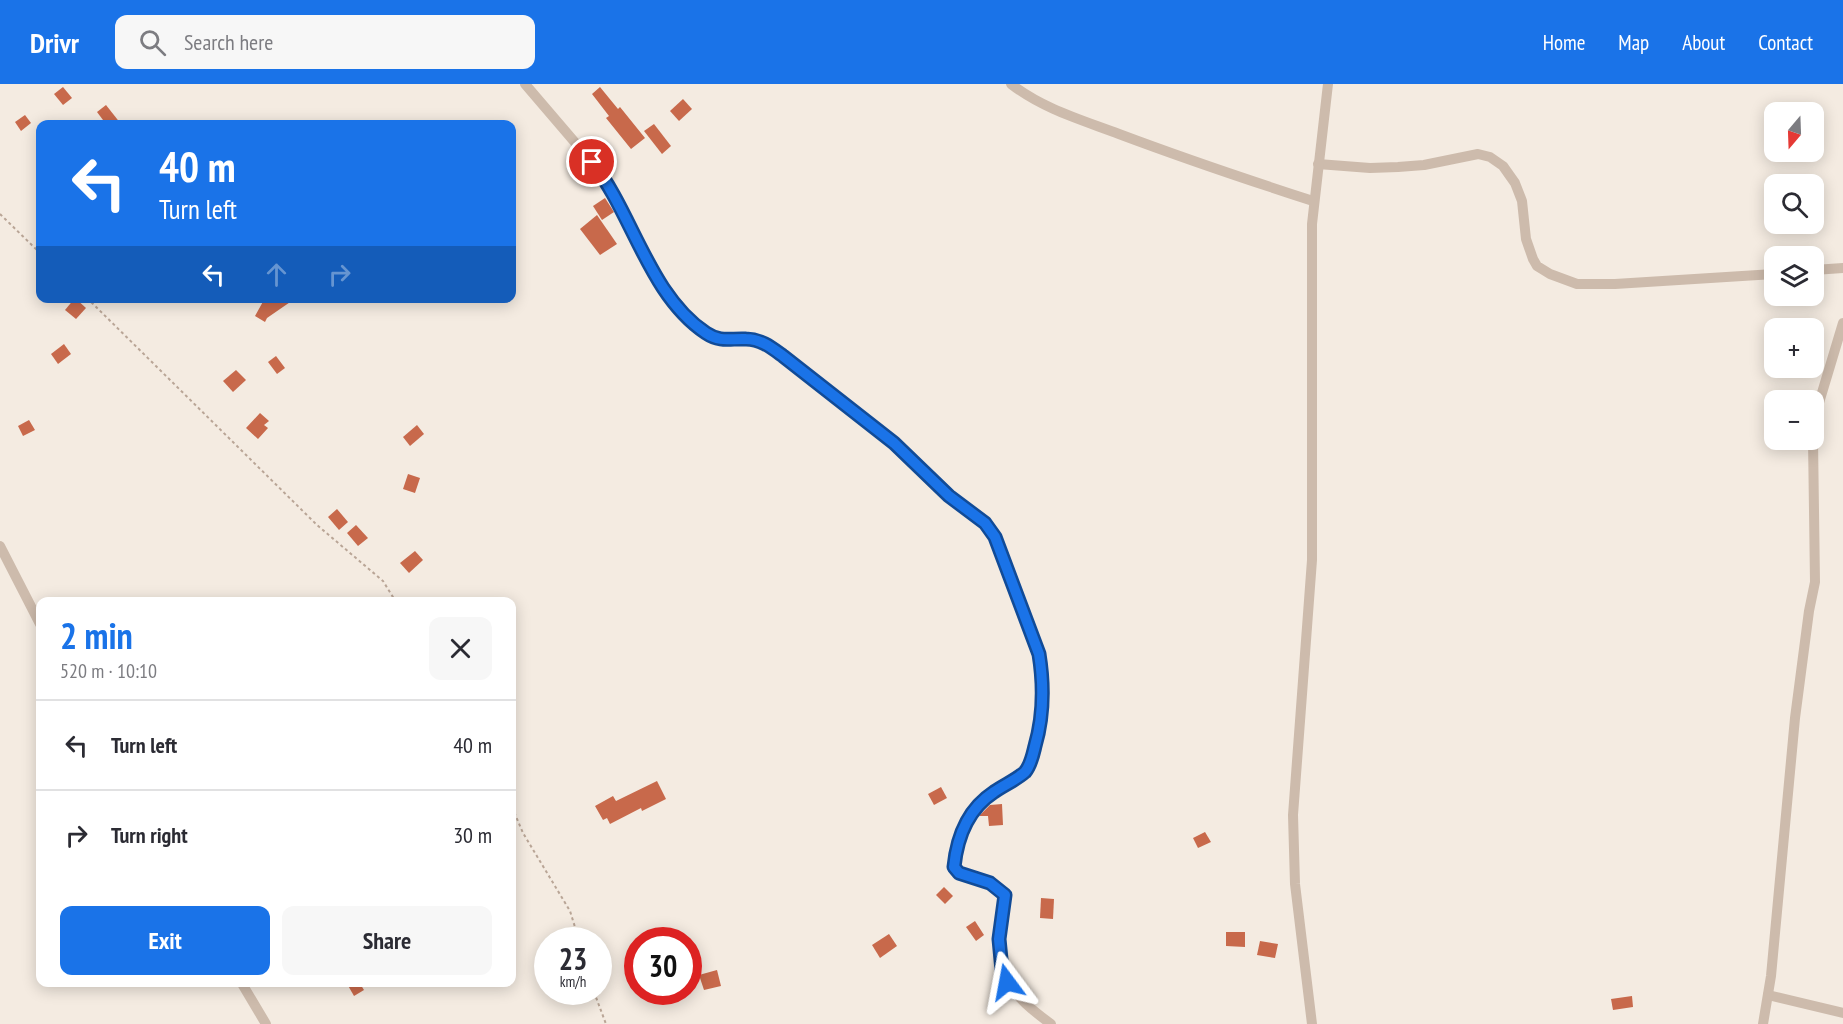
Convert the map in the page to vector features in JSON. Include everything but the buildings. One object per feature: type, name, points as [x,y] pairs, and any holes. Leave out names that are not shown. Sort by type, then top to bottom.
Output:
[{"type":"street","points":[[525,84],[602,174],[660,282],[693,323],[717,339],[729,341],[744,338],[768,345],[894,443],[949,496],[985,523],[995,537],[1039,654],[1043,709],[1028,768],[991,794],[969,816],[956,848],[954,867],[959,873],[990,883],[1005,895],[999,939],[1004,977],[1027,1004],[1051,1024]]},
{"type":"street","points":[[1011,84],[1038,102],[1072,117],[1166,152],[1313,201]]},
{"type":"street","points":[[1312,1024],[1295,884],[1293,815],[1312,560],[1311,244],[1313,201],[1328,84]]},
{"type":"street","points":[[1318,164],[1370,168],[1398,167],[1433,164],[1478,154],[1490,157],[1503,166],[1515,183],[1522,201],[1526,239],[1537,266],[1550,274],[1577,284],[1615,284],[1764,275]]},
{"type":"street","points":[[1824,269],[1843,268]]},
{"type":"street","points":[[1823,390],[1843,323]]},
{"type":"street","points":[[1763,1024],[1768,995],[1795,718],[1815,582],[1813,450]]},
{"type":"street","points":[[0,546],[36,616]]},
{"type":"street","points":[[243,987],[266,1024]]},
{"type":"street","points":[[1768,995],[1843,1013]]},
{"type":"path","points":[[0,214],[36,249]]},
{"type":"path","points":[[92,303],[317,525],[383,581],[393,597]]},
{"type":"path","points":[[516,816],[523,833],[570,911],[575,927]]},
{"type":"path","points":[[599,1005],[606,1024]]},
{"type":"route","points":[[592,162],[602,174],[660,282],[693,323],[717,339],[729,341],[744,338],[768,345],[806,372],[816,383],[894,443],[949,496],[985,523],[995,537],[1039,654],[1043,709],[1028,768],[991,794],[969,816],[956,848],[954,867],[959,873],[990,883],[1005,895],[999,939],[1002,970],[1007,982]]}]
